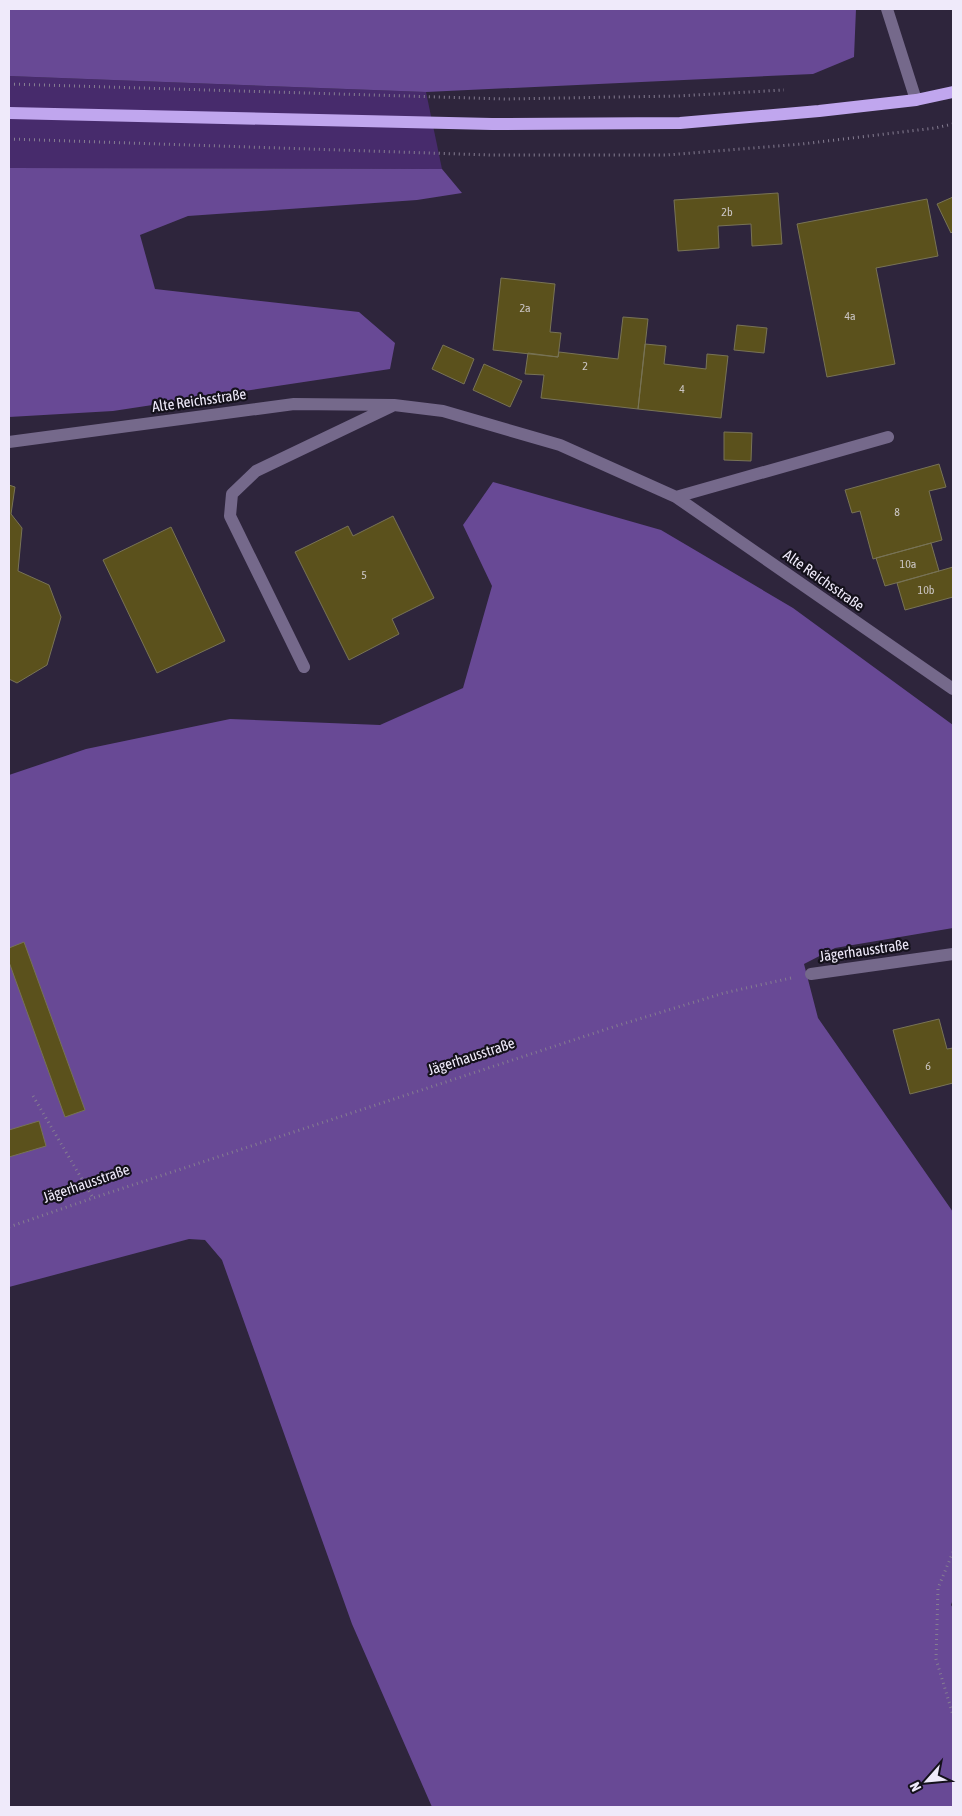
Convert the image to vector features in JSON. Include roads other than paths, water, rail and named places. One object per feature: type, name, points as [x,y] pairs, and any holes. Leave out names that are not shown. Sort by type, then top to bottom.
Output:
[{"type":"main road","points":[[9,113],[492,124],[680,123],[819,111],[916,100],[953,92]]},
{"type":"street","points":[[888,9],[916,100]]},
{"type":"street","name":"Alte Reichsstraße","points":[[9,442],[294,404],[394,405],[443,411],[560,445],[676,497],[953,690]]},
{"type":"street","points":[[304,668],[230,516],[232,494],[256,471],[394,405]]},
{"type":"street","points":[[676,497],[888,437]]},
{"type":"street","name":"Jägerhausstraße","points":[[811,974],[953,954]]}]
